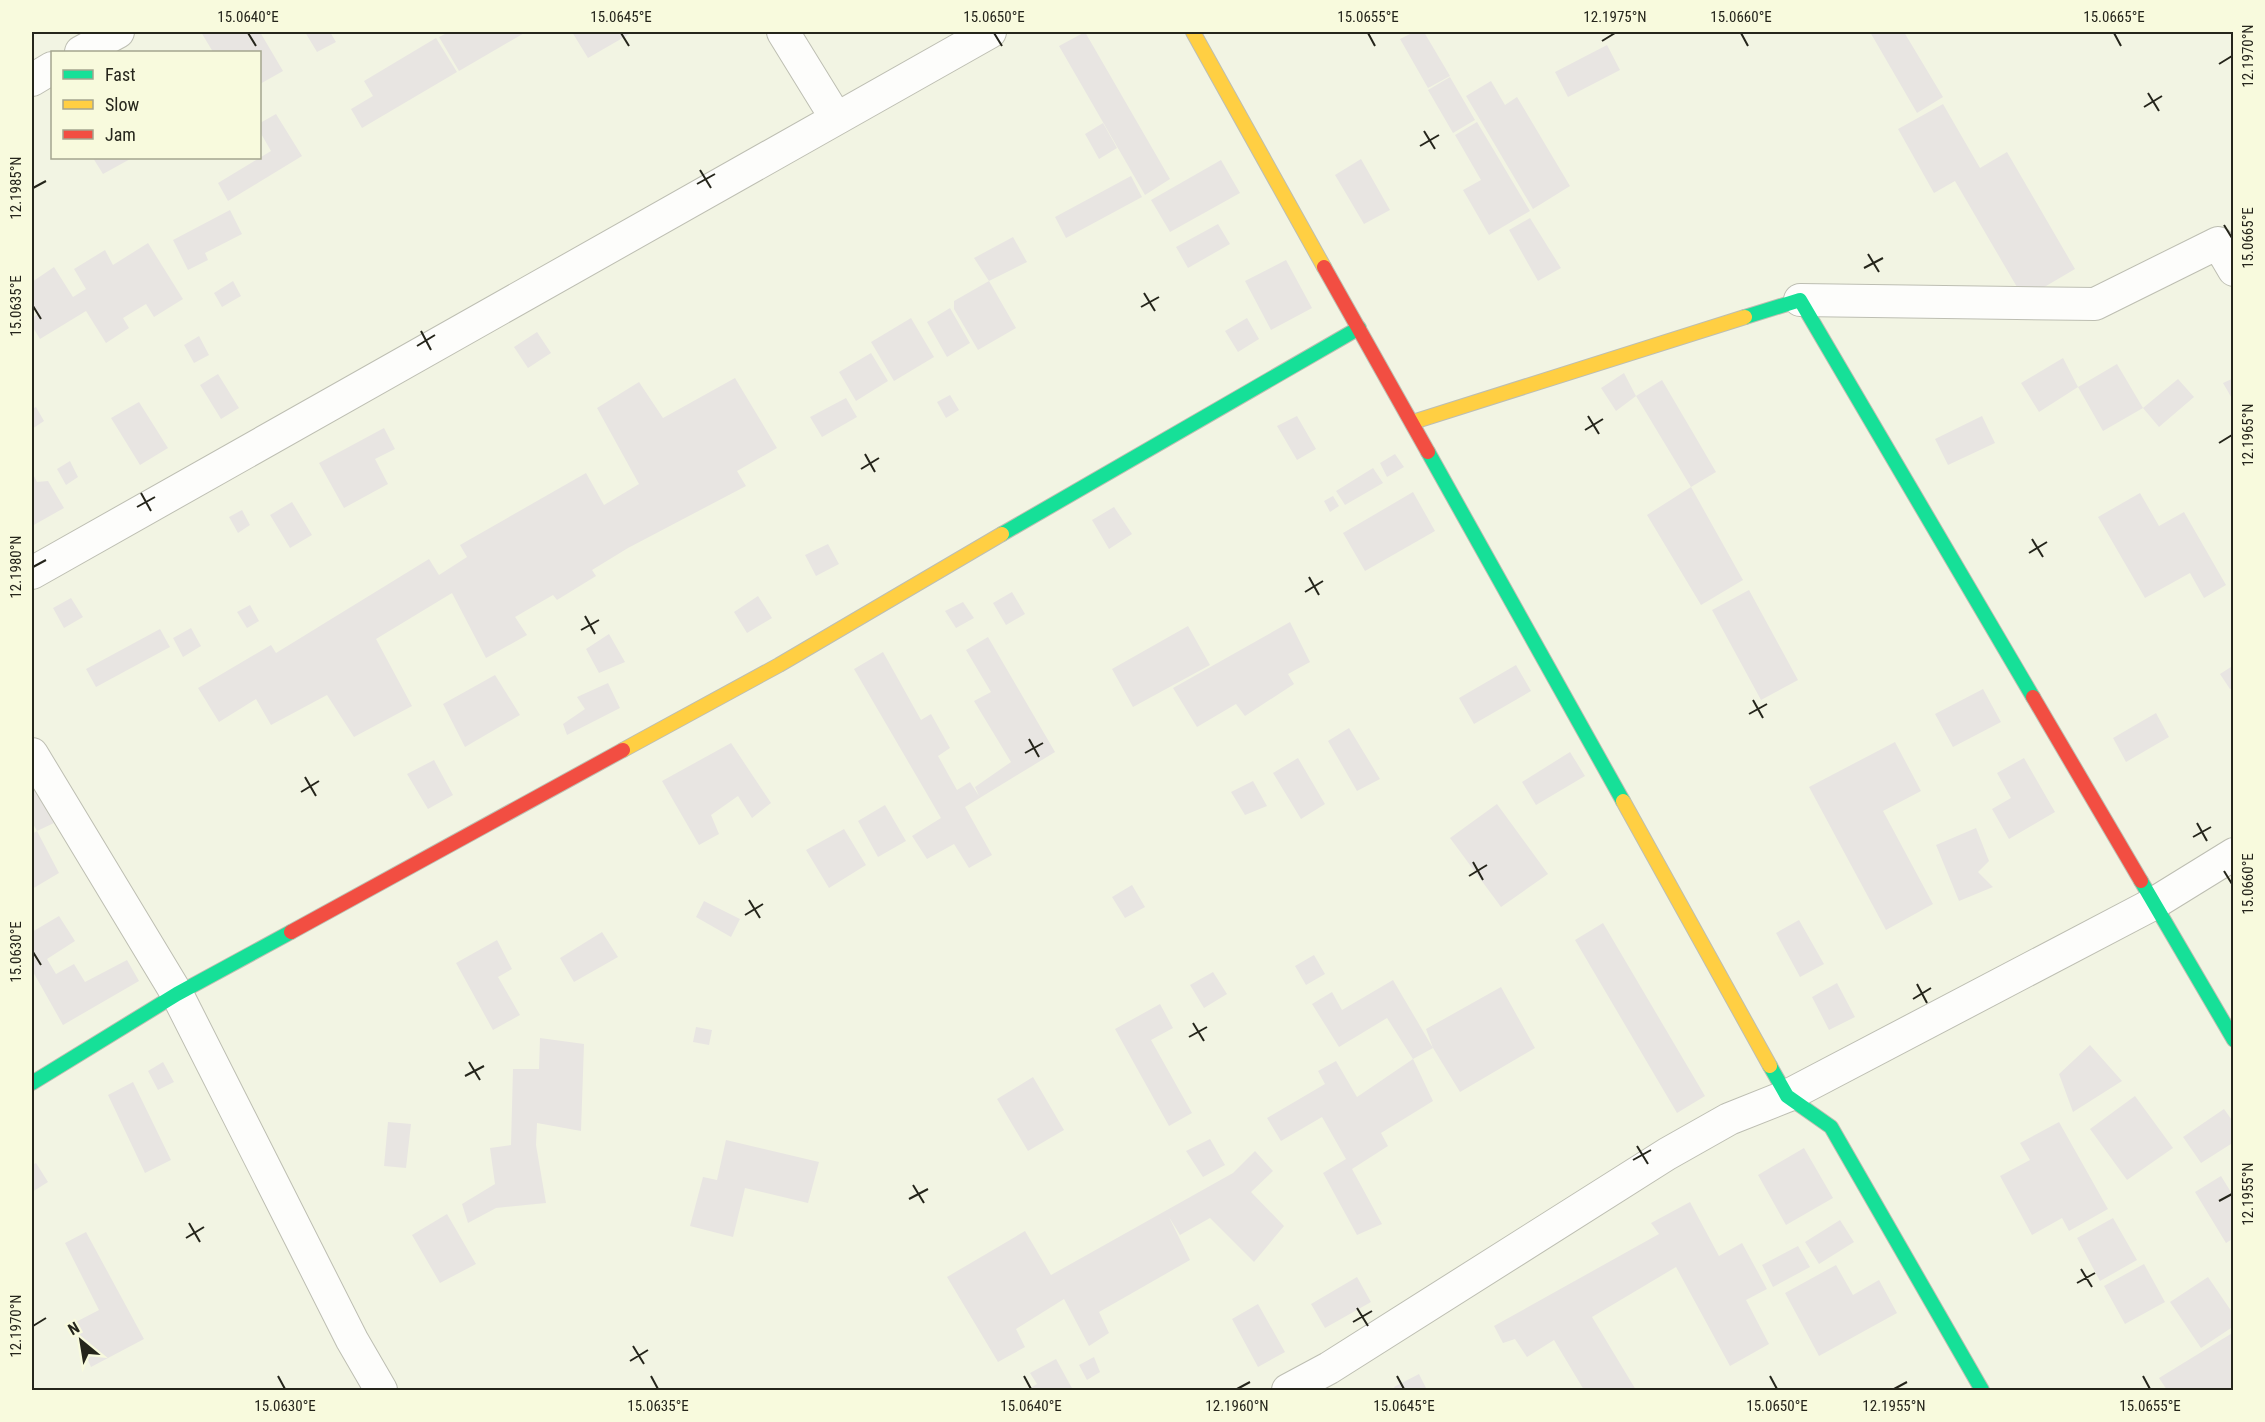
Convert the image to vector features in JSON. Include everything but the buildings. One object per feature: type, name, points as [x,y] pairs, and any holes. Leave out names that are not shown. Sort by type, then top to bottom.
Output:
[{"type":"street","points":[[83,51],[118,32]]},
{"type":"street","points":[[783,32],[836,118]]},
{"type":"street","points":[[32,573],[990,32]]},
{"type":"street","points":[[1193,32],[1413,422],[1787,1096],[1831,1127],[1982,1390]]},
{"type":"street","points":[[32,80],[51,69]]},
{"type":"street","points":[[1413,422],[1800,300],[2095,304],[2218,243],[2234,270]]},
{"type":"street","points":[[1800,300],[2234,1041]]},
{"type":"street","points":[[35,1076],[177,994],[779,665],[1359,328]]},
{"type":"street","points":[[32,754],[177,994],[352,1340],[381,1390]]},
{"type":"street","points":[[1288,1390],[1329,1368],[1667,1154],[1729,1119],[1787,1096],[2153,904],[2234,854]]},
{"type":"traffic: fast","points":[[1745,317],[1800,300],[2033,697]]},
{"type":"traffic: fast","points":[[1002,534],[1359,328]]},
{"type":"traffic: fast","points":[[1428,452],[1623,801]]},
{"type":"traffic: fast","points":[[2141,881],[2234,1040]]},
{"type":"traffic: fast","points":[[32,1083],[177,994],[291,932]]},
{"type":"traffic: fast","points":[[1770,1066],[1787,1096],[1831,1127],[1982,1390]]},
{"type":"traffic: slow","points":[[1193,32],[1324,267]]},
{"type":"traffic: slow","points":[[1413,422],[1745,317]]},
{"type":"traffic: slow","points":[[623,750],[779,665],[1002,534]]},
{"type":"traffic: slow","points":[[1623,801],[1770,1066]]},
{"type":"traffic: jam","points":[[1324,267],[1428,452]]},
{"type":"traffic: jam","points":[[2033,697],[2141,881]]},
{"type":"traffic: jam","points":[[291,932],[623,750]]}]
